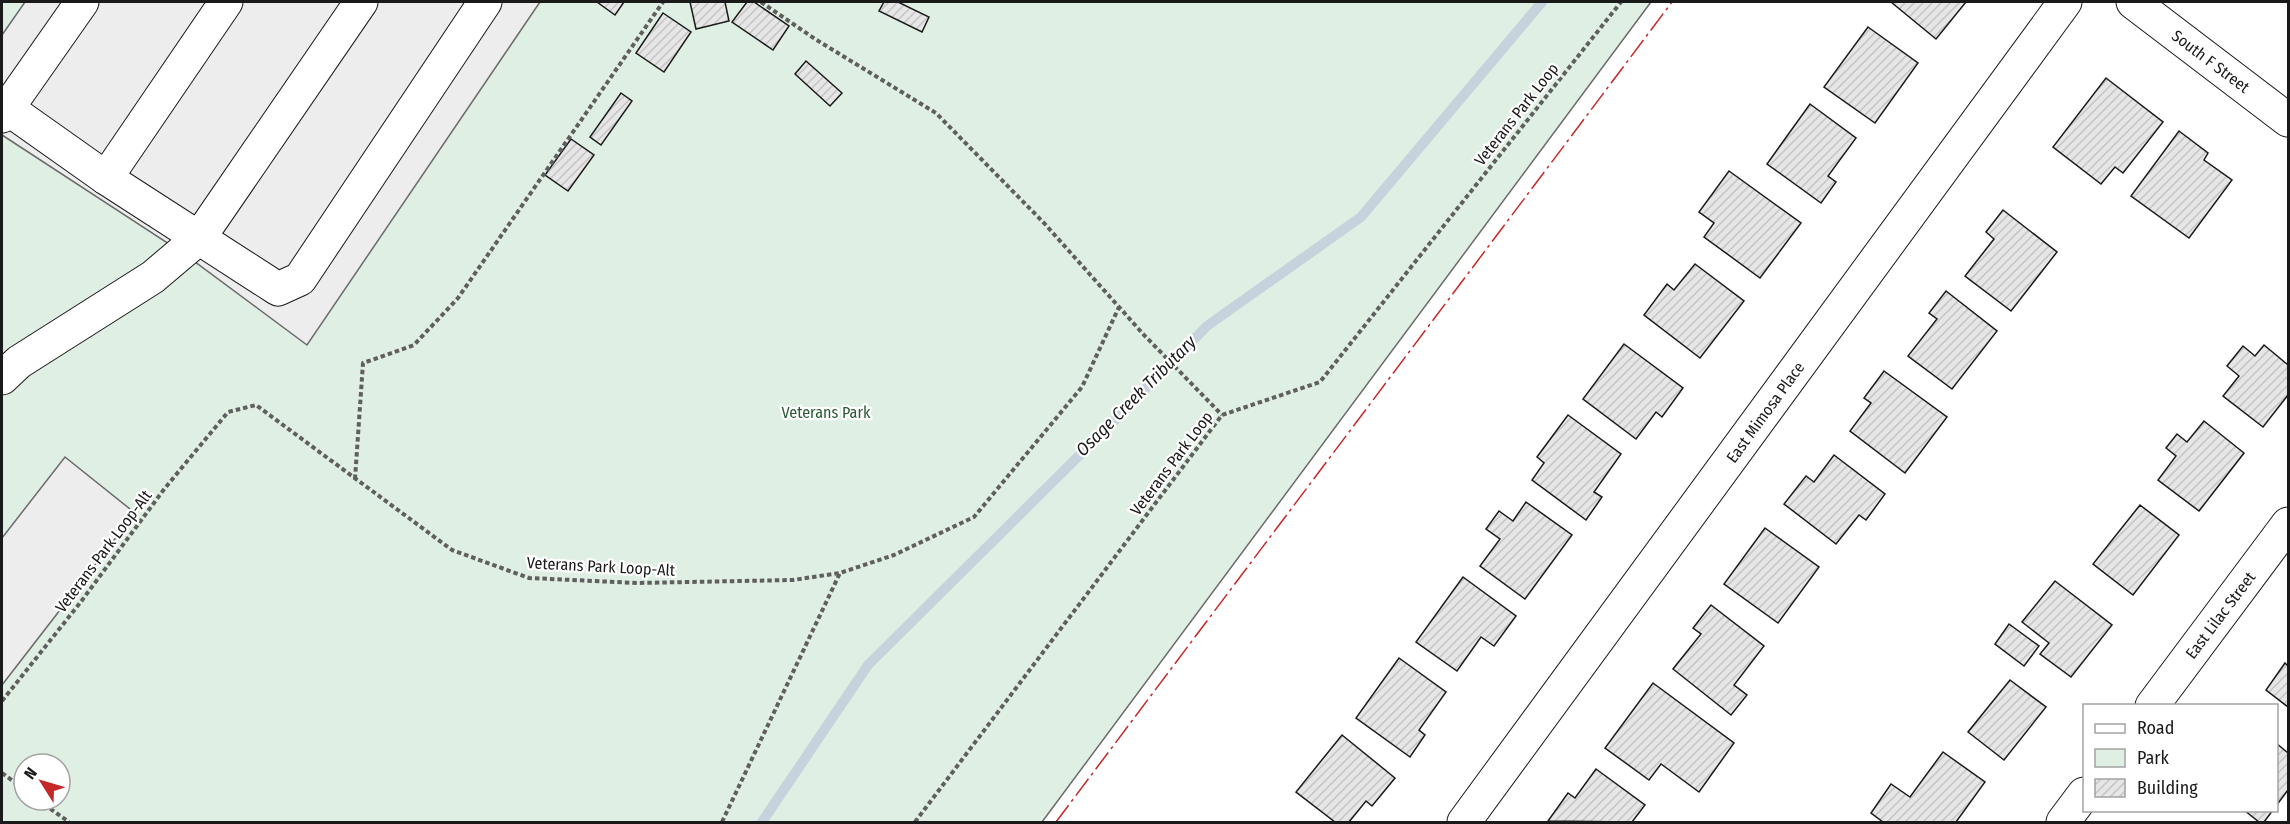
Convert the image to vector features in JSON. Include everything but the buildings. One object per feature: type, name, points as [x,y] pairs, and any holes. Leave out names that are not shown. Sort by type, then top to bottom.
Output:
[{"type":"street","points":[[82,2],[4,112],[278,288],[300,279],[484,2]]},
{"type":"street","points":[[106,178],[226,2]]},
{"type":"street","points":[[2,378],[19,362],[153,277],[199,238],[361,2]]},
{"type":"street","name":"East Mimosa Place","points":[[1464,822],[2065,2]]},
{"type":"street","name":"South F Street","points":[[2133,2],[2289,120]]},
{"type":"street","name":"East Lilac Street","points":[[2152,704],[2289,525]]},
{"type":"street","points":[[2063,822],[2083,797]]},
{"type":"path","points":[[355,479],[363,363],[414,345],[458,298],[663,2]]},
{"type":"path","points":[[761,2],[815,39],[936,113],[1044,224],[1144,335],[1222,415]]},
{"type":"path","name":"Veterans Park Loop","points":[[915,822],[1222,415],[1320,382],[1621,2]]},
{"type":"path","name":"Veterans Park Loop-Alt","points":[[2,701],[80,603],[165,488],[228,412],[256,405],[452,550],[529,578],[638,583],[793,580],[840,573],[894,555],[974,517],[1082,387],[1119,307]]},
{"type":"path","points":[[722,822],[840,573]]},
{"type":"path","points":[[55,812],[69,822]]},
{"type":"green space","name":"Veterans Park","points":[[2,2],[1651,2],[1042,822],[2,822]]},
{"type":"shaded area","points":[[25,2],[540,2],[307,345],[183,253],[2,135],[2,35]]},
{"type":"shaded area","points":[[65,457],[135,513],[2,685],[2,538]]},
{"type":"waterway","name":"Osage Creek Tributary","points":[[762,822],[868,665],[1207,326],[1361,217],[1542,2]]},
{"type":"power","points":[[1056,822],[1672,2]]}]
